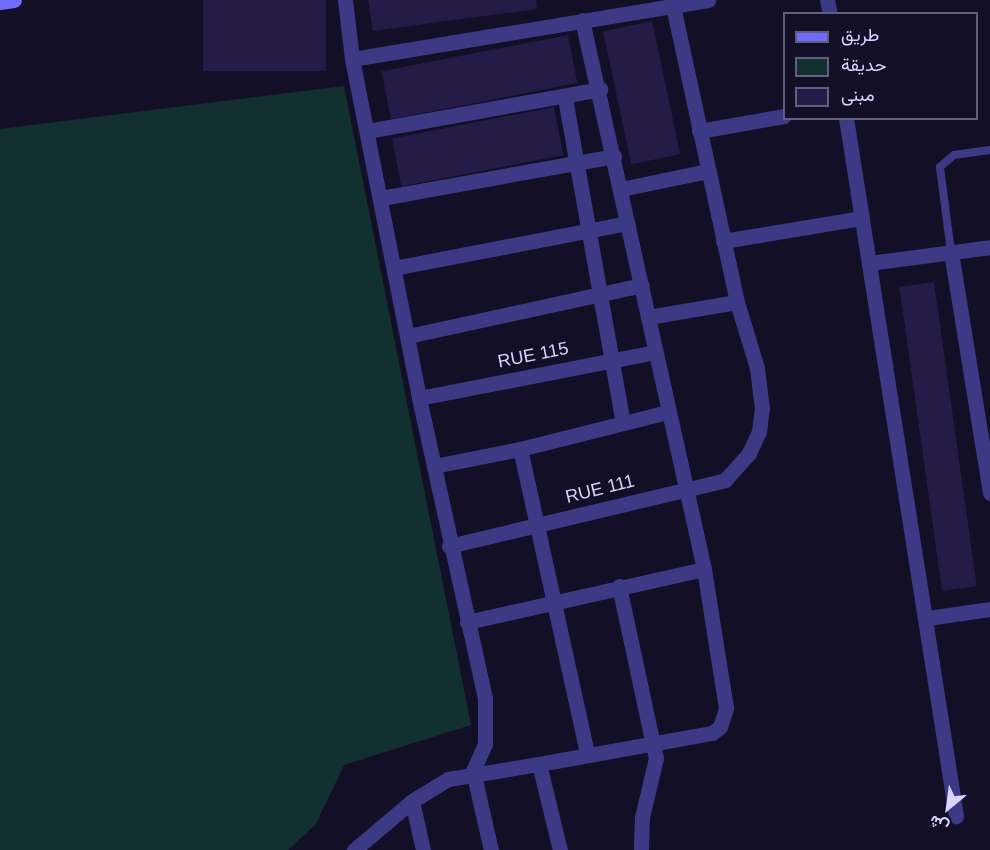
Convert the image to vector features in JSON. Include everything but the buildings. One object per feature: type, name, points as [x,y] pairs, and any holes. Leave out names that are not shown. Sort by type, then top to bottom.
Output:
[{"type":"street","points":[[0,2],[14,0]]},
{"type":"street","points":[[345,0],[352,59],[419,398],[468,622],[488,726],[473,771],[491,850]]},
{"type":"street","points":[[352,59],[708,0]]},
{"type":"street","points":[[648,317],[736,302],[673,6]]},
{"type":"street","points":[[354,850],[412,801],[448,779],[473,771],[539,764],[587,753],[712,733],[724,718],[725,687],[704,569],[683,489],[600,89],[582,20]]},
{"type":"street","points":[[367,131],[565,98],[600,89]]},
{"type":"street","points":[[565,98],[591,231],[623,423]]},
{"type":"street","points":[[699,131],[783,116]]},
{"type":"street","points":[[846,120],[928,618],[956,816]]},
{"type":"street","points":[[381,198],[614,156]]},
{"type":"street","points":[[621,189],[708,171]]},
{"type":"street","points":[[723,242],[862,218]]},
{"type":"street","points":[[394,268],[628,223]]},
{"type":"street","points":[[869,263],[990,247]]},
{"type":"street","points":[[951,252],[984,409],[990,493]]},
{"type":"street","points":[[408,336],[641,285]]},
{"type":"street","name":"RUE 111","points":[[450,546],[725,480],[749,453],[762,409],[757,368],[736,302]]},
{"type":"street","name":"RUE 115","points":[[419,398],[655,352]]},
{"type":"street","points":[[434,466],[520,449],[667,412]]},
{"type":"street","points":[[520,449],[587,753]]},
{"type":"street","points":[[468,622],[619,586],[704,569]]},
{"type":"street","points":[[619,586],[654,743],[656,774],[642,817],[641,850]]},
{"type":"street","points":[[928,618],[990,609]]},
{"type":"street","points":[[539,764],[560,850]]},
{"type":"street","points":[[412,801],[423,850]]},
{"type":"lane","points":[[951,252],[940,167],[954,155],[990,150]]},
{"type":"green space","points":[[344,86],[471,725],[344,765],[316,824],[288,850],[0,850],[0,129]]}]
